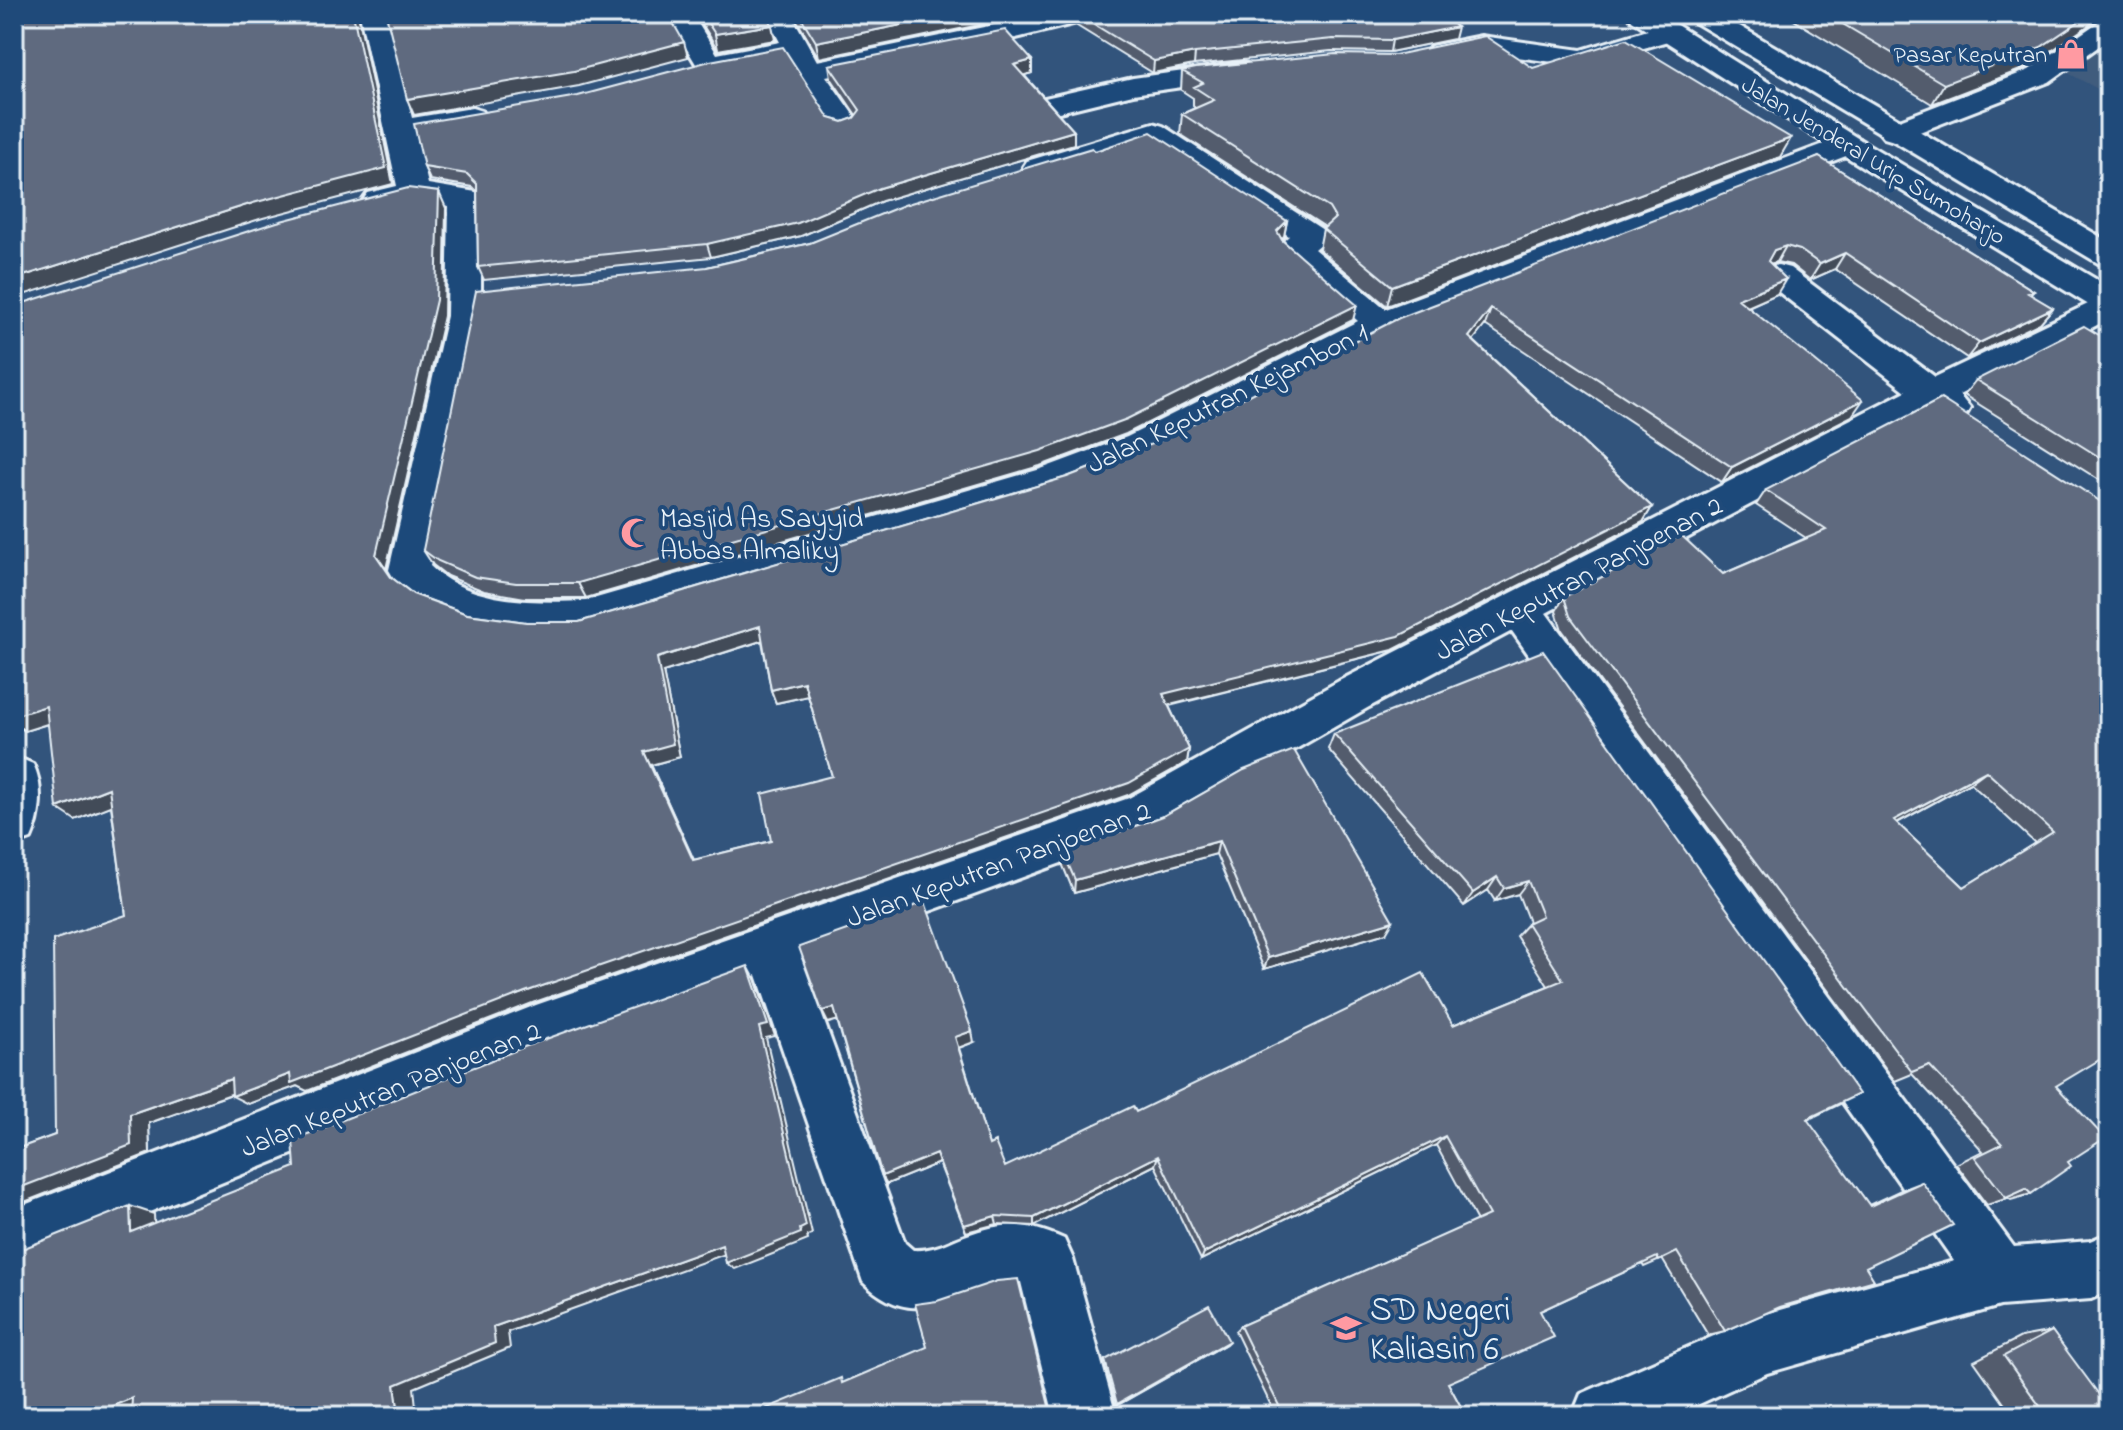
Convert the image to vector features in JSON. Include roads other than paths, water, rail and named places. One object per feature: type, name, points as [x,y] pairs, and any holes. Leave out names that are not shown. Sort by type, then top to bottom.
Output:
[{"type":"street","points":[[344,209],[414,191],[373,14]]},
{"type":"street","points":[[679,14],[709,63]]},
{"type":"street","points":[[778,14],[802,59],[844,123]]},
{"type":"street","points":[[681,71],[709,63],[802,59],[1012,31],[1080,14]]},
{"type":"street","name":"Jalan Jenderal Urip Sumoharjo","points":[[1641,14],[2109,304]]},
{"type":"street","name":"Jalan Jenderal Urip Sumoharjo","points":[[1700,14],[1894,132],[2109,256]]},
{"type":"street","points":[[1894,132],[2039,76],[2109,27]]},
{"type":"street","points":[[1419,57],[1481,44],[1582,58],[1668,32]]},
{"type":"street","points":[[1055,104],[1133,86],[1266,68]]},
{"type":"street","points":[[400,129],[491,113]]},
{"type":"street","points":[[1016,174],[1153,132],[1312,237],[1293,247],[1381,323]]},
{"type":"street","name":"Jalan Keputran Kejambon 1","points":[[414,191],[465,208],[480,294],[464,316],[409,570],[429,590],[485,610],[549,620],[586,617],[1053,479],[1140,446],[1381,323],[1848,145]]},
{"type":"street","points":[[1778,275],[1931,394],[1981,426]]},
{"type":"street","name":"Jalan Keputran Panjoenan 2","points":[[14,1238],[522,1036],[1144,813],[1354,694],[2109,304]]},
{"type":"street","points":[[1519,608],[2000,1277]]},
{"type":"street","points":[[14,776],[17,778],[14,824]]},
{"type":"street","points":[[772,946],[883,1262],[903,1278],[925,1278],[1007,1250],[1030,1252],[1044,1259],[1085,1416]]},
{"type":"street","points":[[1603,1416],[1762,1345],[2000,1277],[2091,1270],[2109,1262]]},
{"type":"place","name":"Pasar Keputran","points":[[2071,54]]},
{"type":"place","name":"Masjid As Sayyid Abbas Almaliky","points":[[636,533]]},
{"type":"place","name":"SD Negeri Kaliasin 6","points":[[1346,1328]]}]
